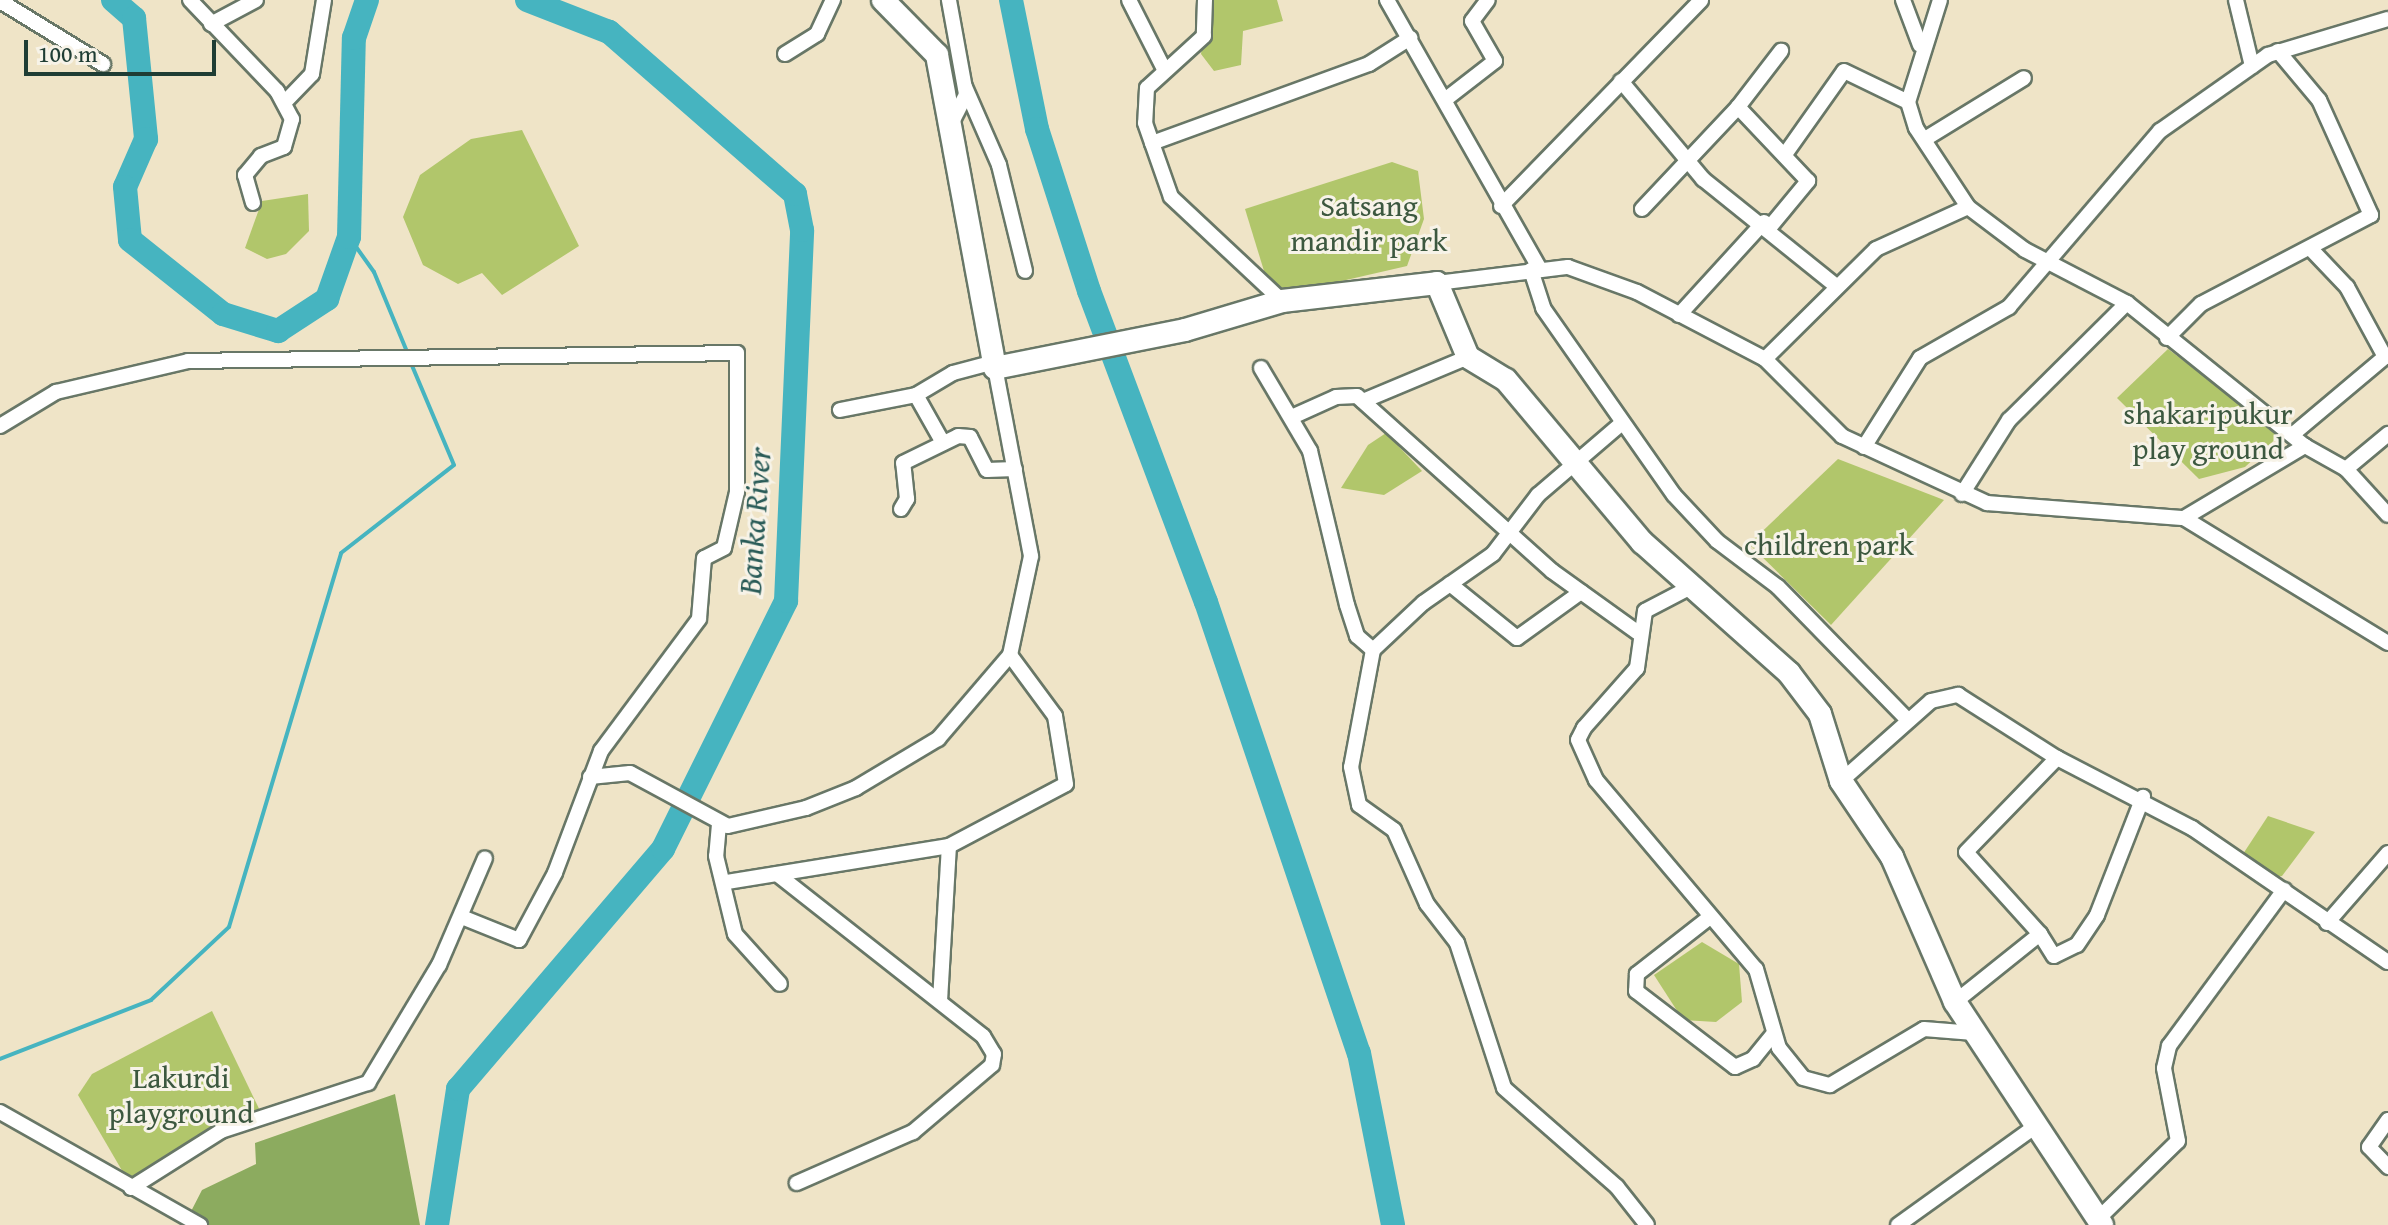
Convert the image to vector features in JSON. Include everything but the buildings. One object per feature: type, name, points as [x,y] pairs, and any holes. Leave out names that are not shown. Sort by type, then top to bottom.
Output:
[{"type":"main road","points":[[883,0],[932,43],[993,366],[1185,330],[1282,301],[1437,283],[1468,357],[1506,380],[1687,589],[1789,673],[1820,714],[1841,781],[1892,857],[1955,1002],[2100,1221]]},
{"type":"street","points":[[190,0],[285,102],[294,126],[289,140],[261,156],[243,180],[253,203]]},
{"type":"street","points":[[211,24],[256,0]]},
{"type":"street","points":[[285,102],[312,74],[324,0]]},
{"type":"street","points":[[785,54],[817,34],[833,0]]},
{"type":"street","points":[[949,0],[965,87],[999,165],[1025,271]]},
{"type":"street","points":[[1129,0],[1163,67]]},
{"type":"street","points":[[1205,0],[1204,36],[1163,67],[1143,102],[1152,143],[1171,197],[1282,301]]},
{"type":"street","points":[[1387,0],[1446,99],[1534,268],[1543,308],[1622,423],[1697,521],[1778,587],[1907,719]]},
{"type":"street","points":[[1446,99],[1495,61],[1472,21],[1488,0]]},
{"type":"street","points":[[1501,206],[1701,0]]},
{"type":"street","points":[[1903,0],[1920,49]]},
{"type":"street","points":[[1940,0],[1920,49],[1908,102],[1925,139],[1968,207],[2046,259],[2127,303],[2305,446],[2346,469],[2388,515]]},
{"type":"street","points":[[2236,0],[2252,66]]},
{"type":"street","points":[[0,1],[103,64]]},
{"type":"street","points":[[1864,447],[1920,358],[2009,307],[2046,259],[2160,131],[2278,51],[2388,19]]},
{"type":"street","points":[[1152,143],[1369,64],[1410,38]]},
{"type":"street","points":[[1642,209],[1684,159],[1738,107],[1781,51]]},
{"type":"street","points":[[2167,338],[2201,304],[2371,215],[2319,100],[2278,51]]},
{"type":"street","points":[[1786,153],[1844,71],[1908,102]]},
{"type":"street","points":[[1925,139],[2024,78]]},
{"type":"street","points":[[1621,81],[1684,159],[1767,225],[1835,285]]},
{"type":"street","points":[[949,128],[965,87]]},
{"type":"street","points":[[1679,315],[1808,185],[1786,153],[1738,107]]},
{"type":"street","points":[[1765,359],[1835,285],[1876,249],[1968,207]]},
{"type":"street","points":[[2292,435],[2385,357],[2347,287],[2310,248]]},
{"type":"street","points":[[1437,283],[1534,268],[1592,275],[1765,359],[1811,397],[1831,427],[1864,447],[1962,494],[1987,503],[2184,518],[2388,643]]},
{"type":"street","points":[[1962,494],[2009,420],[2127,303]]},
{"type":"street","points":[[0,426],[56,392],[172,364],[620,350],[730,351],[741,359],[737,492],[724,548],[704,558],[699,619],[612,734],[590,777],[555,873],[519,940],[464,918]]},
{"type":"street","points":[[1363,401],[1468,357]]},
{"type":"street","points":[[590,777],[630,773],[716,827],[806,808],[898,765],[938,739],[1010,655],[1031,556],[993,366],[953,373],[916,395],[840,410]]},
{"type":"street","points":[[1261,368],[1294,416],[1315,463],[1355,631],[1373,650]]},
{"type":"street","points":[[1294,416],[1347,394],[1363,401],[1454,488],[1512,529],[1581,592],[1637,632]]},
{"type":"street","points":[[916,395],[943,443]]},
{"type":"street","points":[[1622,423],[1578,462],[1512,529],[1493,554],[1450,584],[1373,650],[1351,767],[1354,796],[1394,830],[1427,904],[1457,943],[1504,1088],[1617,1187],[1647,1225]]},
{"type":"street","points":[[2346,469],[2388,434]]},
{"type":"street","points":[[901,509],[907,499],[903,463],[943,443],[970,437],[987,470],[1015,469]]},
{"type":"street","points":[[2184,518],[2305,446]]},
{"type":"street","points":[[1450,584],[1517,638],[1581,592]]},
{"type":"street","points":[[1687,589],[1645,611],[1637,632],[1637,668],[1578,740],[1596,780],[1756,969],[1774,1033],[1793,1066],[1816,1086],[1924,1029],[1974,1033]]},
{"type":"street","points":[[727,882],[949,846],[1066,784],[1059,726],[1045,699],[1010,655]]},
{"type":"street","points":[[1841,781],[1907,719],[1931,701],[1958,695],[2057,758],[2143,797],[2388,962]]},
{"type":"street","points":[[2057,758],[1966,852],[2040,934],[2054,956],[2088,932],[2143,797]]},
{"type":"street","points":[[716,827],[716,856],[727,882],[735,934],[780,984]]},
{"type":"street","points":[[940,1001],[949,846]]},
{"type":"street","points":[[2327,923],[2388,853]]},
{"type":"street","points":[[131,1188],[221,1131],[368,1083],[464,918],[485,858]]},
{"type":"street","points":[[777,874],[989,1043],[992,1065],[913,1132],[797,1183]]},
{"type":"street","points":[[2100,1221],[2178,1141],[2164,1068],[2169,1046],[2284,890]]},
{"type":"street","points":[[1710,917],[1637,974],[1636,991],[1735,1067],[1774,1033]]},
{"type":"street","points":[[1955,1002],[2040,934]]},
{"type":"street","points":[[0,1112],[200,1225]]},
{"type":"street","points":[[2388,1120],[2369,1147],[2388,1167]]},
{"type":"street","points":[[1898,1225],[2036,1126]]},
{"type":"green space","points":[[1208,0],[1277,0],[1283,21],[1243,31],[1241,65],[1214,71],[1201,54]]},
{"type":"green space","points":[[522,130],[579,246],[502,295],[482,273],[458,284],[423,265],[403,217],[420,175],[471,139]]},
{"type":"green space","name":"Satsang mandir park","points":[[1392,162],[1418,171],[1424,219],[1407,266],[1272,297],[1245,209]]},
{"type":"green space","points":[[308,194],[309,231],[286,254],[267,259],[245,248],[262,201]]},
{"type":"green space","name":"shakaripukur play ground","points":[[2168,349],[2281,434],[2245,467],[2199,479],[2117,398]]},
{"type":"green space","points":[[1386,433],[1422,471],[1384,495],[1341,488],[1368,445]]},
{"type":"green space","name":"children park","points":[[1838,459],[1944,500],[1831,625],[1749,544]]},
{"type":"green space","points":[[2268,816],[2315,832],[2282,876],[2268,878],[2241,857]]},
{"type":"green space","points":[[1702,942],[1739,964],[1742,1002],[1716,1022],[1683,1020],[1654,975]]},
{"type":"green space","name":"Lakurdi playground","points":[[212,1011],[264,1119],[131,1186],[78,1095],[92,1074]]},
{"type":"green space","points":[[395,1094],[420,1225],[184,1225],[202,1190],[256,1164],[255,1143]]},
{"type":"waterway","name":"Banka River","points":[[113,0],[134,18],[146,139],[125,187],[130,240],[223,314],[278,331],[327,299],[349,237],[354,38],[367,0]]},
{"type":"waterway","name":"Banka River","points":[[437,1225],[458,1089],[663,849],[786,601],[802,230],[795,194],[609,32],[527,0]]},
{"type":"waterway","points":[[1011,0],[1037,129],[1089,291],[1206,602],[1359,1053],[1393,1225]]},
{"type":"waterway","points":[[349,237],[374,272],[408,354]]},
{"type":"waterway","points":[[0,1059],[151,1000],[229,927],[341,553],[454,465],[411,363]]}]
